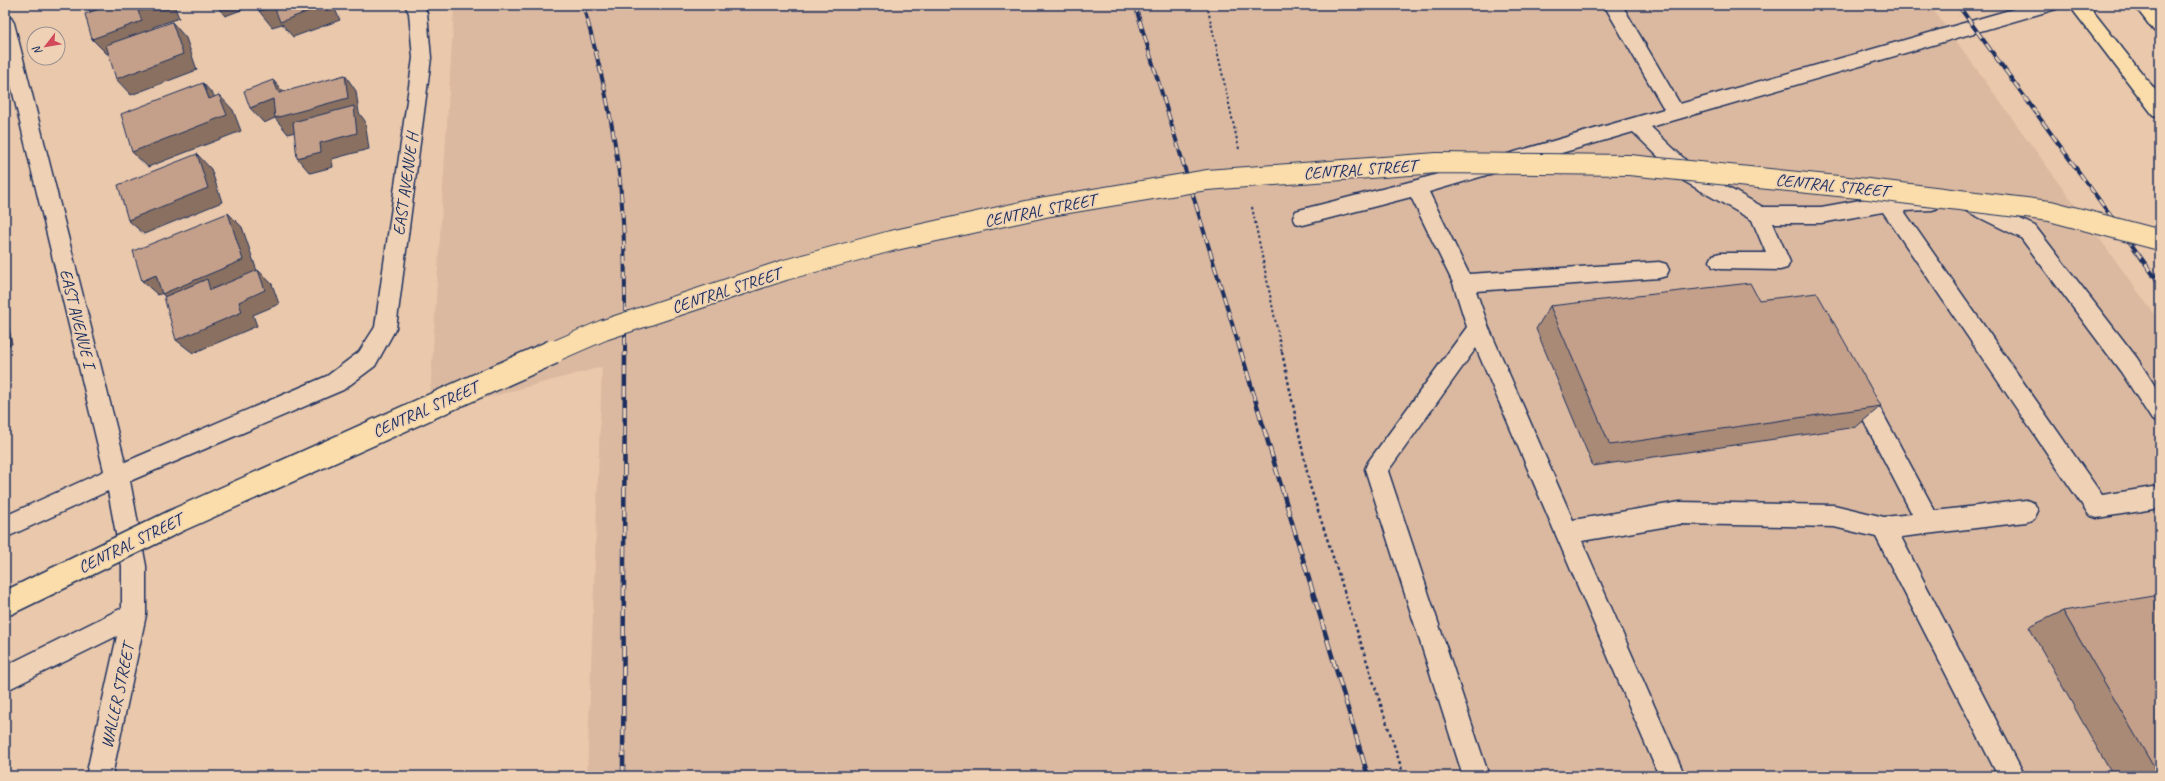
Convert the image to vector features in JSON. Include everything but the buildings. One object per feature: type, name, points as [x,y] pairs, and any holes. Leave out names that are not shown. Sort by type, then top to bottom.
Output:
[{"type":"main road","points":[[2078,5],[2160,110]]},
{"type":"main road","points":[[2144,5],[2160,26]]},
{"type":"main road","name":"CENTRAL STREET","points":[[5,604],[180,519],[329,451],[604,330],[786,270],[891,241],[1045,207],[1207,180],[1437,163],[1629,165],[1868,189],[2050,211],[2160,240]]},
{"type":"street","name":"EAST AVENUE H","points":[[117,476],[335,383],[366,359],[385,328],[422,58],[418,13],[414,5]]},
{"type":"street","points":[[1613,5],[1675,112]]},
{"type":"street","name":"CENTRAL STREET","points":[[1303,217],[1417,188],[1675,112],[2050,5]]},
{"type":"street","name":"EAST AVENUE I","points":[[5,23],[117,476],[134,566],[134,615]]},
{"type":"street","points":[[1636,124],[1689,175],[1760,215],[1821,215],[1888,203],[1969,202],[2028,232],[2129,365],[2160,413]]},
{"type":"street","points":[[1417,188],[1463,283],[1478,328],[1568,532],[1672,776]]},
{"type":"street","points":[[1888,203],[2097,507],[2160,497]]},
{"type":"street","points":[[1720,261],[1780,262],[1760,215]]},
{"type":"street","points":[[1463,283],[1659,270]]},
{"type":"street","points":[[1476,776],[1376,469],[1478,328]]},
{"type":"street","points":[[1848,370],[1929,524]]},
{"type":"street","points":[[5,528],[117,476]]},
{"type":"street","points":[[1568,532],[1680,513],[1834,516],[1884,528],[1929,524],[2026,511]]},
{"type":"street","points":[[1884,528],[2012,776]]},
{"type":"street","points":[[5,679],[134,615]]},
{"type":"street","name":"WALLER STREET","points":[[99,776],[134,615]]},
{"type":"path","points":[[1207,5],[1239,151]]},
{"type":"path","points":[[1251,205],[1310,486],[1404,776]]},
{"type":"shaded area","points":[[451,5],[1930,5],[2160,322],[2160,776],[587,776],[602,367],[429,413],[454,10]]},
{"type":"railway","points":[[583,5],[604,84],[612,125],[621,188],[624,235],[625,352]]},
{"type":"railway","points":[[1135,5],[1241,353]]},
{"type":"railway","points":[[1958,5],[2160,284]]},
{"type":"railway","points":[[623,776],[625,352]]},
{"type":"railway","points":[[1241,352],[1368,776]]}]
